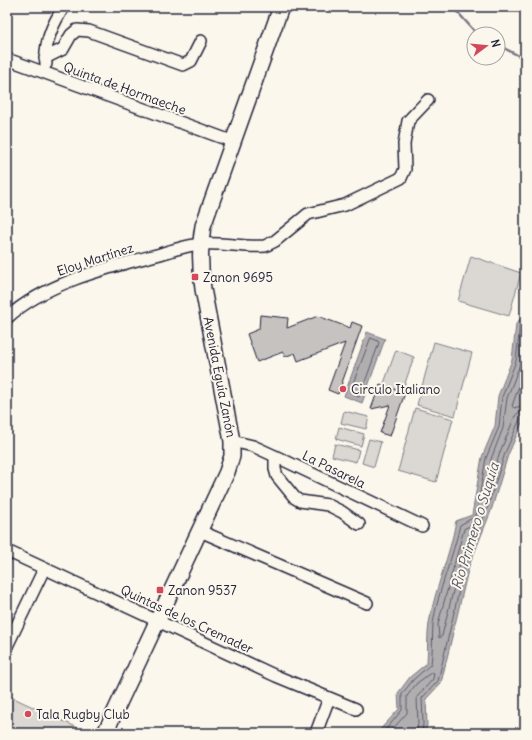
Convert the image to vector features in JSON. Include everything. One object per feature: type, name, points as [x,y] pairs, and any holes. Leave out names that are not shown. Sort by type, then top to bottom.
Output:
[{"type":"main road","name":"Avenida Eguía Zanón","points":[[105,733],[200,531],[227,472],[232,456],[232,441],[203,289],[200,265],[200,244],[203,226],[234,142],[280,7]]},
{"type":"street","points":[[46,74],[45,58],[47,44],[57,17],[64,7]]},
{"type":"street","points":[[45,58],[64,48],[71,34],[77,30],[89,31],[184,65],[190,61],[201,41]]},
{"type":"street","name":"Quinta de Hormaeche","points":[[7,59],[234,142]]},
{"type":"street","name":"Eloy Martínez","points":[[7,318],[30,300],[71,280],[146,257],[200,244],[265,246],[275,241],[308,214],[345,205],[401,178],[405,169],[404,144],[408,121],[428,100]]},
{"type":"street","name":"La Pasarela","points":[[232,441],[253,446],[422,526]]},
{"type":"street","points":[[275,456],[274,469],[277,476],[295,498],[300,501],[328,505],[342,512],[359,524]]},
{"type":"street","points":[[200,531],[367,603]]},
{"type":"street","name":"Quintas de los Cremader","points":[[7,551],[276,676],[356,709]]},
{"type":"street","points":[[7,646],[44,569]]},
{"type":"street","points":[[316,733],[329,698]]},
{"type":"shaded area","points":[[471,256],[521,273],[509,316],[458,301]]},
{"type":"shaded area","points":[[434,342],[472,353],[455,416],[417,405]]},
{"type":"shaded area","points":[[396,350],[414,357],[402,392],[383,386]]},
{"type":"shaded area","points":[[415,408],[453,419],[436,482],[398,471]]},
{"type":"shaded area","points":[[344,411],[369,417],[366,429],[341,423]]},
{"type":"shaded area","points":[[339,427],[364,434],[361,446],[336,439]]},
{"type":"shaded area","points":[[369,439],[381,442],[374,467],[362,463]]},
{"type":"shaded area","points":[[335,444],[359,450],[356,462],[332,456]]},
{"type":"shaded area","name":"Tala Rugby Club","points":[[7,695],[89,733],[7,733]]},
{"type":"water","name":"Río Primero o Suquía","points":[[525,313],[525,416],[508,455],[491,511],[469,566],[441,683],[426,699],[427,725],[425,733],[377,733],[399,709],[398,693],[410,677],[427,663],[428,628],[456,521],[472,515],[482,457],[495,426],[498,396],[512,360],[516,324]]},
{"type":"water","points":[[367,332],[385,339],[362,403],[344,396]]},
{"type":"building","points":[[260,315],[288,318],[287,328],[318,316],[350,328],[352,322],[362,326],[338,394],[328,390],[345,343],[298,361],[295,353],[284,357],[283,352],[257,362],[247,334],[259,329]]},
{"type":"building","points":[[380,384],[405,393],[390,436],[380,433],[390,405],[371,409]]},
{"type":"waterway","points":[[453,7],[470,26]]},
{"type":"waterway","points":[[506,49],[525,59]]},
{"type":"place","name":"Zanon 9695","points":[[195,277]]},
{"type":"place","name":"Circulo Italiano","points":[[343,389]]},
{"type":"place","name":"Zanon 9537","points":[[160,590]]},
{"type":"place","name":"Tala Rugby Club","points":[[28,714]]}]
